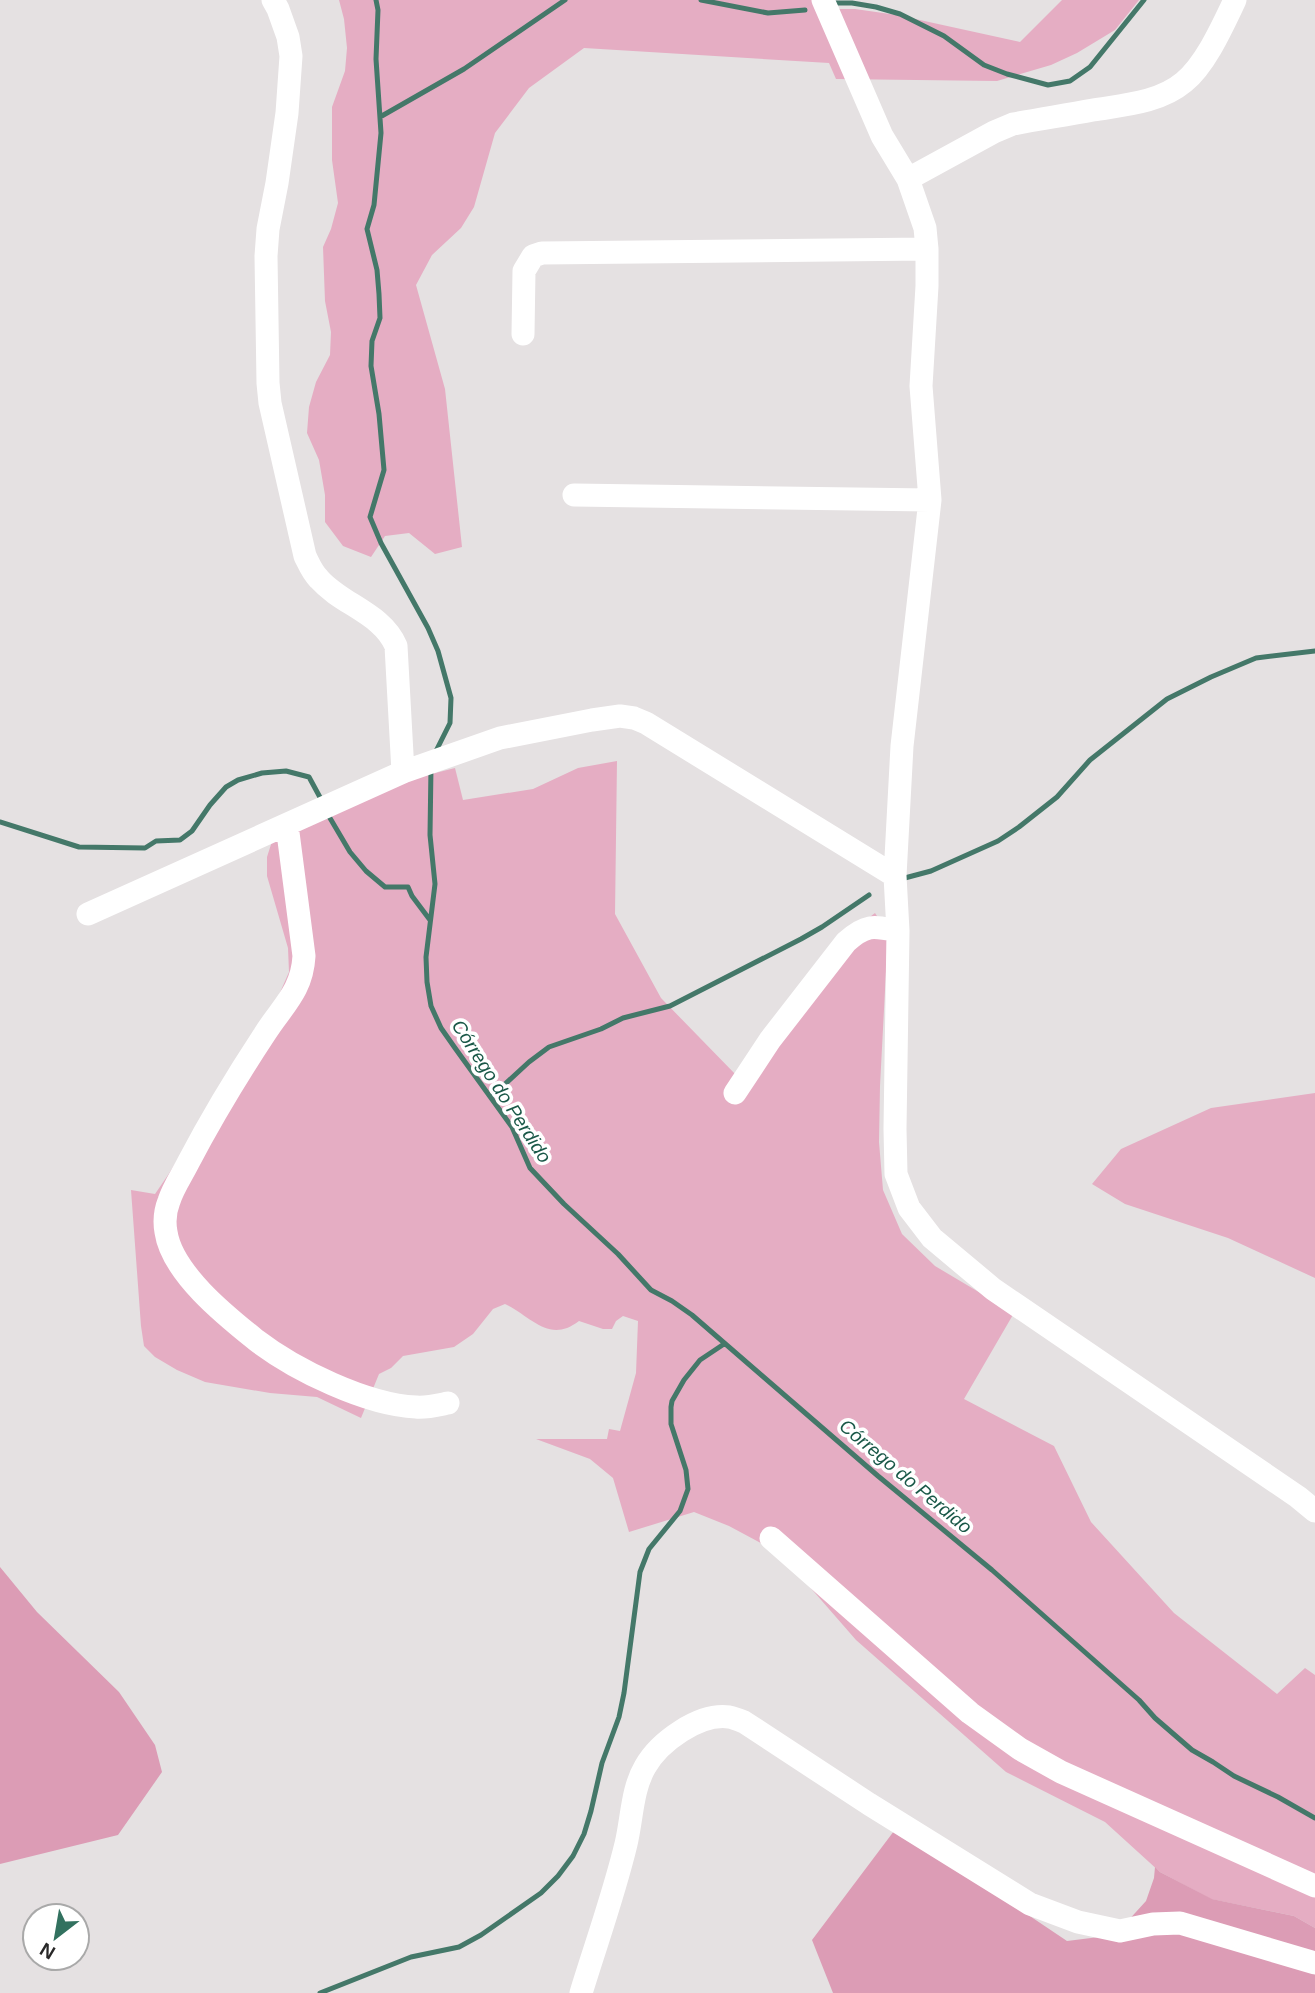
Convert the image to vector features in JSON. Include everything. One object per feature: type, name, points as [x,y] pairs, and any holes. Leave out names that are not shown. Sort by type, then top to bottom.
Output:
[{"type":"street","points":[[273,0],[288,37],[290,56],[287,113],[266,256],[270,403],[305,556],[311,569],[320,581],[381,623],[391,634],[396,646],[402,772]]},
{"type":"street","points":[[823,0],[882,136],[908,179],[925,228],[927,249],[921,386],[930,500],[902,746],[895,876],[898,931],[896,1174],[909,1208],[932,1238],[993,1289],[1180,1415],[1315,1511]]},
{"type":"street","points":[[908,179],[1013,124],[1149,100],[1185,82],[1216,39],[1235,0]]},
{"type":"street","points":[[523,334],[524,271],[533,256],[542,253],[927,249]]},
{"type":"street","points":[[574,495],[930,500]]},
{"type":"street","points":[[88,914],[402,772],[500,738],[620,716],[646,723],[895,876]]},
{"type":"street","points":[[287,825],[304,956],[299,986],[265,1033],[193,1154],[169,1199],[165,1215],[166,1234],[172,1252],[192,1281],[216,1308],[278,1355],[305,1371],[377,1400],[417,1407],[448,1403]]},
{"type":"street","points":[[735,1093],[792,1010],[846,942],[857,932],[873,926],[898,931]]},
{"type":"street","points":[[771,1538],[970,1713],[1020,1749],[1062,1772],[1315,1886]]},
{"type":"street","points":[[581,1993],[626,1844],[634,1798],[644,1768],[659,1748],[680,1731],[708,1718],[728,1717],[744,1722],[1030,1904],[1078,1922],[1120,1931],[1153,1924],[1180,1923],[1315,1963]]},
{"type":"shaded area","points":[[339,0],[812,0],[816,9],[855,9],[897,15],[1020,42],[1062,0],[1139,0],[1115,30],[1077,53],[1051,65],[997,81],[836,79],[829,63],[584,48],[529,88],[495,133],[474,207],[461,228],[432,255],[416,285],[445,389],[462,547],[435,554],[409,533],[385,536],[371,557],[343,546],[325,522],[325,495],[319,460],[307,433],[309,407],[316,382],[330,355],[331,332],[325,301],[323,247],[338,203],[332,160],[332,107],[345,71],[347,48]]},
{"type":"shaded area","points":[[617,761],[615,914],[661,998],[738,1077],[845,936],[875,913],[888,933],[880,1086],[879,1142],[883,1190],[902,1234],[935,1266],[1014,1313],[964,1399],[1054,1446],[1091,1522],[1174,1613],[1277,1694],[1305,1668],[1315,1675],[1315,1928],[1294,1916],[1211,1899],[1160,1872],[1105,1822],[1006,1772],[856,1640],[781,1554],[729,1526],[694,1512],[629,1532],[613,1478],[590,1459],[536,1439],[607,1439],[609,1429],[620,1431],[636,1373],[638,1321],[623,1316],[616,1321],[612,1329],[603,1329],[579,1321],[559,1330],[550,1329],[505,1304],[493,1309],[473,1334],[454,1347],[403,1356],[391,1368],[379,1374],[361,1418],[317,1397],[270,1393],[205,1382],[177,1370],[155,1357],[144,1346],[131,1190],[155,1194],[275,1004],[289,972],[288,948],[267,876],[267,857],[274,835],[400,782],[455,768],[463,800],[533,789],[578,768]]},
{"type":"shaded area","points":[[1315,1093],[1315,1278],[1228,1238],[1125,1204],[1092,1184],[1121,1149],[1211,1108]]},
{"type":"shaded area","points":[[0,1567],[37,1612],[119,1692],[155,1745],[162,1772],[118,1835],[0,1864]]},
{"type":"shaded area","points":[[897,1827],[1067,1941],[1115,1935],[1146,1901],[1155,1867],[1212,1899],[1294,1916],[1315,1928],[1315,1993],[833,1993],[812,1940]]},
{"type":"waterway","name":"Córrego do Perdido","points":[[376,0],[376,59],[381,133],[374,205],[367,229],[377,270],[379,294],[380,318],[372,341],[371,366],[384,470],[370,517],[381,543],[428,628],[438,651],[451,698],[450,723],[434,755]]},
{"type":"waterway","points":[[380,117],[464,69],[565,0]]},
{"type":"waterway","points":[[701,0],[768,13],[805,10]]},
{"type":"waterway","points":[[832,3],[852,3],[900,14],[944,36],[984,65],[1048,85],[1070,81],[1090,67],[1144,0]]},
{"type":"waterway","points":[[901,879],[931,871],[998,841],[1019,827],[1057,797],[1090,760],[1167,699],[1256,658],[1315,651]]},
{"type":"waterway","name":"Córrego do Perdido","points":[[431,767],[430,835],[435,884],[426,957],[431,1006],[441,1028],[512,1127],[530,1168],[651,1290],[692,1315],[878,1476],[992,1570],[1192,1750],[1234,1776],[1315,1818]]},
{"type":"waterway","points":[[0,822],[79,847],[145,848],[156,841],[180,840],[192,831],[226,787],[238,780],[262,773],[286,771],[309,777],[322,801]]},
{"type":"waterway","points":[[327,813],[350,852],[366,871],[385,887],[408,887],[430,920]]},
{"type":"waterway","points":[[491,1097],[549,1047],[601,1029],[623,1018],[670,1006],[801,939],[869,895]]},
{"type":"waterway","points":[[320,1993],[411,1957],[459,1947],[541,1893],[573,1856],[584,1834],[602,1763],[619,1717],[640,1572],[649,1549],[680,1511],[688,1489],[686,1470],[671,1424],[672,1401],[700,1360],[724,1344]]}]
